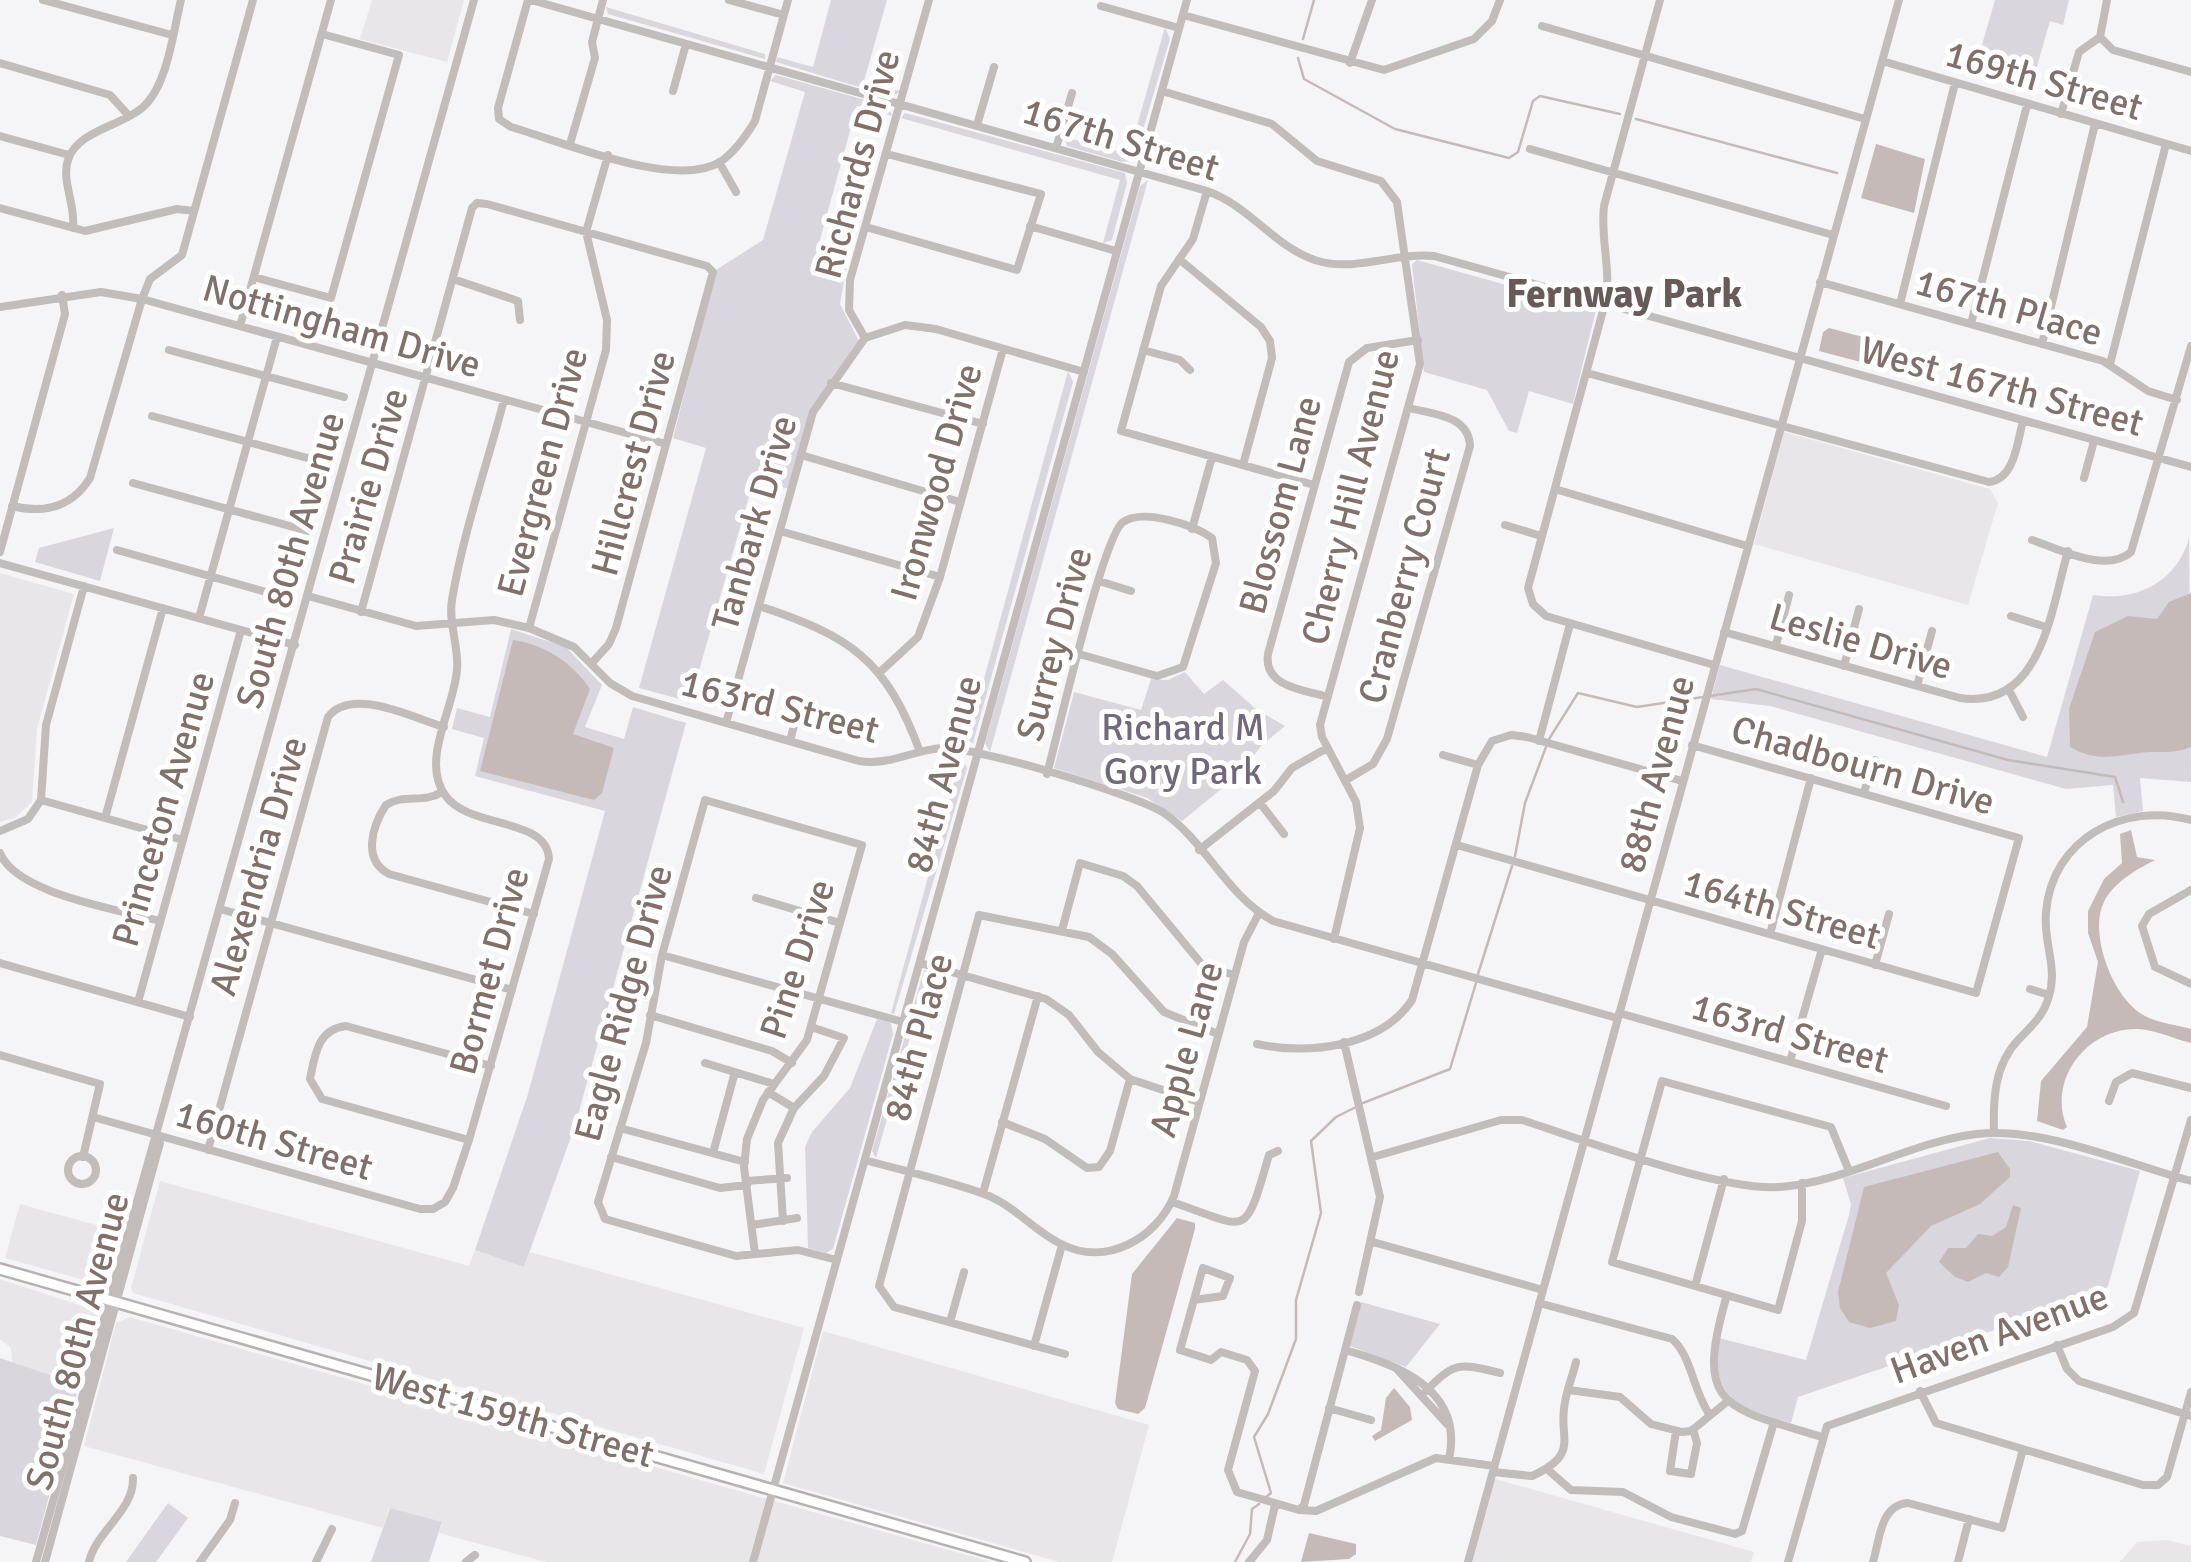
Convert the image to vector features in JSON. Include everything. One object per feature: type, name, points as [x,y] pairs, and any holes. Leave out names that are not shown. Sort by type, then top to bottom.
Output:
[{"type":"main road","name":"West 159th Street","points":[[0,1268],[1025,1562]]},
{"type":"street","points":[[43,0],[172,35]]},
{"type":"street","points":[[72,228],[75,208],[66,168],[69,155],[79,142],[129,116],[152,96],[181,0]]},
{"type":"street","points":[[12,506],[51,509],[84,488],[94,468],[150,279],[182,256],[253,0]]},
{"type":"street","points":[[240,326],[331,0]]},
{"type":"street","name":"South 80th Avenue","points":[[36,1562],[160,1144],[157,1136],[474,0]]},
{"type":"street","points":[[530,0],[498,108],[499,120],[511,127],[678,172],[719,162],[755,121],[788,0]]},
{"type":"street","name":"167th Street","points":[[530,0],[1206,192],[1236,204],[1291,249],[1313,260],[1345,264],[1434,256],[1798,358]]},
{"type":"street","points":[[570,144],[595,58],[592,42],[603,0]]},
{"type":"street","points":[[729,0],[784,16]]},
{"type":"street","name":"Richards Drive","points":[[866,338],[854,322],[848,301],[930,0]]},
{"type":"street","name":"84th Avenue","points":[[754,1562],[1187,0]]},
{"type":"street","points":[[1350,63],[1372,0]]},
{"type":"street","points":[[1183,16],[1384,70],[1480,34],[1494,18],[1500,0]]},
{"type":"street","points":[[1660,0],[1612,172],[1601,231],[1608,282],[1606,303],[1528,584],[1530,597],[1542,614],[1714,665]]},
{"type":"street","points":[[2061,114],[2079,52],[2100,37],[2107,0]]},
{"type":"street","name":"88th Avenue","points":[[1468,1562],[1882,61],[1895,2]]},
{"type":"street","points":[[1100,6],[1180,28]]},
{"type":"street","points":[[1542,26],[1865,119]]},
{"type":"street","points":[[254,276],[331,298],[399,55],[322,34]]},
{"type":"street","points":[[2100,37],[2113,50],[2191,72]]},
{"type":"street","points":[[673,90],[686,44]]},
{"type":"street","name":"169th Street","points":[[1882,61],[2191,151]]},
{"type":"street","points":[[0,63],[102,92],[119,102],[129,116]]},
{"type":"street","points":[[978,125],[994,67]]},
{"type":"street","points":[[1900,304],[1955,84]]},
{"type":"street","name":"Cherry Hill Avenue","points":[[1162,92],[1272,124],[1317,161],[1381,181],[1397,202],[1420,364],[1320,726],[1356,802],[1360,836],[1334,939]]},
{"type":"street","points":[[1056,148],[1072,93]]},
{"type":"street","points":[[1971,324],[2026,105]]},
{"type":"street","points":[[2042,344],[2095,124]]},
{"type":"street","points":[[0,136],[69,155]]},
{"type":"street","points":[[2110,364],[2166,144]]},
{"type":"street","points":[[1530,149],[1833,234]]},
{"type":"street","points":[[866,227],[1017,270],[1042,194],[886,154]]},
{"type":"street","name":"Evergreen Drive","points":[[529,628],[606,350],[607,320],[586,232],[608,155]]},
{"type":"street","points":[[719,162],[736,192]]},
{"type":"street","points":[[1206,192],[1193,238],[1161,286],[1121,431],[1314,484]]},
{"type":"street","name":"Prairie Drive","points":[[361,612],[452,279],[477,203],[586,232]]},
{"type":"street","points":[[0,208],[72,228],[96,230],[177,209],[194,211]]},
{"type":"street","points":[[1030,226],[1116,251]]},
{"type":"street","name":"Hillcrest Drive","points":[[586,232],[712,270],[616,628],[605,650],[592,664]]},
{"type":"street","points":[[1179,259],[1261,327],[1270,342],[1272,358],[1243,465]]},
{"type":"street","points":[[452,279],[509,295],[518,301],[520,320]]},
{"type":"street","name":"167th Place","points":[[1820,282],[2110,364],[2148,391],[2177,400]]},
{"type":"street","name":"Nottingham Drive","points":[[0,307],[101,292],[142,299],[666,444]]},
{"type":"street","points":[[0,552],[65,314],[62,295]]},
{"type":"street","points":[[866,338],[905,325],[1084,372]]},
{"type":"street","name":"Princeton Avenue","points":[[199,618],[277,336]]},
{"type":"street","name":"Tanbark Drive","points":[[726,723],[813,412],[866,338]]},
{"type":"street","name":"Blossom Lane","points":[[1328,697],[1279,682],[1266,662],[1352,357],[1368,348],[1418,340]]},
{"type":"street","points":[[2032,540],[2097,560],[2120,560],[2135,546],[2191,346]]},
{"type":"street","name":"Ironwood Drive","points":[[880,673],[918,637],[940,577],[1003,349]]},
{"type":"street","points":[[169,350],[344,397]]},
{"type":"street","points":[[1144,350],[1180,360],[1190,370]]},
{"type":"street","name":"West 167th Street","points":[[1798,358],[2191,467]]},
{"type":"street","points":[[1587,373],[1990,482],[1998,482],[2009,470],[2023,421]]},
{"type":"street","points":[[831,383],[983,424]]},
{"type":"street","points":[[504,400],[451,604],[458,670],[436,764],[442,792],[428,800],[402,797],[386,805],[372,844],[375,863],[394,876],[534,914]]},
{"type":"street","name":"Cranberry Court","points":[[1346,780],[1374,764],[1388,739],[1470,446],[1469,434],[1460,422],[1409,408]]},
{"type":"street","points":[[152,416],[326,463]]},
{"type":"street","points":[[2084,478],[2094,441]]},
{"type":"street","points":[[802,455],[960,502]]},
{"type":"street","points":[[1192,529],[1212,457]]},
{"type":"street","points":[[133,483],[308,531]]},
{"type":"street","points":[[1555,489],[1747,546]]},
{"type":"street","name":"Surrey Drive","points":[[1047,774],[1112,536],[1124,522],[1148,517],[1212,538],[1218,553],[1189,658],[1180,670],[1157,676],[1080,654]]},
{"type":"street","points":[[1504,526],[1541,536]]},
{"type":"street","points":[[780,531],[940,577]]},
{"type":"street","points":[[117,550],[284,597]]},
{"type":"street","points":[[2023,718],[2009,690],[2035,662],[2068,551]]},
{"type":"street","points":[[0,563],[294,645]]},
{"type":"street","points":[[1099,581],[1131,591]]},
{"type":"street","points":[[0,831],[28,819],[41,800],[46,725],[84,586]]},
{"type":"street","points":[[1776,645],[1789,594]]},
{"type":"street","name":"163rd Street","points":[[308,596],[416,626],[494,620],[529,628],[567,642],[626,694],[870,762],[944,748],[1148,804],[1173,820],[1230,889],[1259,913],[1334,939],[1946,1106]]},
{"type":"street","points":[[759,606],[820,626],[852,646],[880,673],[906,714],[920,752]]},
{"type":"street","points":[[105,818],[162,608]]},
{"type":"street","points":[[1844,666],[1859,609]]},
{"type":"street","points":[[2011,616],[2046,627]]},
{"type":"street","points":[[1539,741],[1570,624]]},
{"type":"street","name":"Princeton Avenue","points":[[138,1002],[241,630]]},
{"type":"street","points":[[1917,686],[1932,631]]},
{"type":"street","name":"Leslie Drive","points":[[1724,632],[1968,699],[2009,690]]},
{"type":"street","name":"Alexendria Drive","points":[[208,1150],[331,714],[340,705],[356,702],[444,726]]},
{"type":"street","points":[[790,741],[797,714]]},
{"type":"street","points":[[1257,1044],[1299,1050],[1344,1042],[1387,1028],[1401,1016],[1424,963],[1478,766],[1492,741],[1500,736],[1539,741],[1682,781]]},
{"type":"street","name":"Chadbourn Drive","points":[[1692,745],[2019,838],[1976,994]]},
{"type":"street","points":[[1199,850],[1260,803],[1292,768],[1328,748]]},
{"type":"street","points":[[1443,755],[1478,766]]},
{"type":"street","points":[[1864,792],[1875,760]]},
{"type":"street","points":[[1770,934],[1811,778]]},
{"type":"street","name":"Bormet Drive","points":[[439,1206],[453,1188],[469,1140],[549,859],[544,842],[531,832],[465,813],[442,792]]},
{"type":"street","points":[[41,800],[183,840]]},
{"type":"street","name":"Pine Drive","points":[[706,800],[862,845],[811,1027],[792,1064],[771,1088],[746,1140],[754,1254]]},
{"type":"street","name":"Eagle Ridge Drive","points":[[706,800],[662,955],[646,1044],[598,1202],[605,1218],[736,1256],[754,1254]]},
{"type":"street","points":[[1260,803],[1284,834]]},
{"type":"street","points":[[1994,1132],[1993,1098],[2002,1065],[2038,1019],[2050,995],[2053,973],[2046,935],[2048,900],[2075,841],[2133,815],[2166,814],[2191,820]]},
{"type":"street","name":"164th Street","points":[[1456,845],[1976,994]]},
{"type":"street","points":[[0,853],[9,870],[30,884],[160,921]]},
{"type":"street","points":[[1218,1034],[1171,1017],[1150,1000],[1105,947],[1062,930],[1080,864],[1123,876],[1137,886],[1204,967],[1235,976]]},
{"type":"street","points":[[2191,890],[2149,914],[2142,926],[2154,967],[2191,984]]},
{"type":"street","points":[[756,898],[840,922]]},
{"type":"street","points":[[220,910],[512,990]]},
{"type":"street","name":"Apple Lane","points":[[1172,1202],[1235,976],[1259,913]]},
{"type":"street","points":[[1876,965],[1889,914]]},
{"type":"street","name":"84th Place","points":[[950,1322],[894,1307],[880,1290],[908,1172],[979,915],[1062,930]]},
{"type":"street","points":[[1790,1062],[1822,949]]},
{"type":"street","points":[[662,955],[903,1022]]},
{"type":"street","points":[[0,963],[190,1017]]},
{"type":"street","points":[[920,963],[1038,996],[1069,1015],[1098,1052],[1130,1079],[1200,1102]]},
{"type":"street","points":[[2030,989],[2050,995]]},
{"type":"street","points":[[983,1193],[1038,996]]},
{"type":"street","points":[[650,1016],[772,1051],[792,1064]]},
{"type":"street","points":[[469,1140],[322,1100],[310,1079],[320,1042],[328,1030],[346,1026],[491,1066]]},
{"type":"street","points":[[783,1220],[778,1144],[794,1108],[824,1076],[844,1038],[811,1027]]},
{"type":"street","points":[[1344,1042],[1380,1196],[1360,1292]]},
{"type":"street","points":[[1,1058],[100,1084],[83,1157]]},
{"type":"street","name":"Pine Drive","points":[[704,1064],[771,1088]]},
{"type":"street","points":[[713,1153],[734,1072]]},
{"type":"street","points":[[2110,1101],[2110,1089],[2126,1074],[2138,1073],[2191,1088]]},
{"type":"street","points":[[1002,1122],[1045,1139],[1087,1168],[1104,1164],[1130,1079]]},
{"type":"street","points":[[1802,1183],[1802,1221],[1778,1310],[1612,1262],[1662,1081],[1831,1128],[1850,1170]]},
{"type":"street","points":[[771,1088],[794,1108]]},
{"type":"street","name":"160th Street","points":[[94,1117],[420,1209],[439,1206]]},
{"type":"street","points":[[1373,1158],[1501,1120],[1522,1120],[1724,1180],[1777,1187],[1961,1137],[1994,1132],[2029,1136],[2191,1182]]},
{"type":"street","name":"Haven Avenue","points":[[1822,1437],[1827,1426],[1847,1416],[2113,1328],[2134,1313],[2191,1120]]},
{"type":"street","points":[[620,1128],[745,1162]]},
{"type":"street","points":[[865,1160],[983,1193],[1022,1214],[1062,1245],[1098,1252],[1125,1246],[1151,1230],[1172,1202],[1228,1225],[1244,1222],[1252,1213],[1269,1156],[1278,1151]]},
{"type":"street","points":[[612,1157],[720,1188],[782,1178]]},
{"type":"street","points":[[1695,1286],[1724,1180]]},
{"type":"street","points":[[752,1225],[797,1218]]},
{"type":"street","points":[[1373,1242],[1542,1290]]},
{"type":"street","points":[[1034,1346],[1062,1245]]},
{"type":"street","points":[[754,1254],[798,1250],[836,1260]]},
{"type":"street","points":[[1194,1300],[1223,1296],[1230,1278],[1203,1268],[1194,1300],[1180,1350],[1211,1360],[1221,1352],[1247,1360],[1255,1371],[1228,1470],[1237,1492],[1299,1510],[1316,1512],[1405,1468],[1436,1458],[1532,1476],[1547,1470],[1566,1445],[1563,1406],[1576,1362]]},
{"type":"street","points":[[964,1272],[950,1322],[1065,1354]]},
{"type":"street","points":[[1727,1294],[1710,1359],[1712,1376],[1728,1400],[1744,1412],[1822,1437],[1788,1562]]},
{"type":"street","name":"South 80th Avenue","points":[[45,1562],[112,1300]]},
{"type":"street","points":[[1539,1303],[1672,1338],[1684,1348],[1696,1395],[1708,1414]]},
{"type":"street","points":[[1299,1510],[1304,1506],[1357,1305]]},
{"type":"street","points":[[2057,1345],[2067,1369],[2078,1382],[2188,1415]]},
{"type":"street","points":[[1345,1350],[1409,1372],[1446,1413],[1450,1428],[1449,1459]]},
{"type":"street","points":[[1425,1392],[1448,1368],[1466,1364],[1500,1373]]},
{"type":"street","points":[[1568,1390],[1620,1397],[1651,1424],[1676,1431],[1694,1429],[1728,1400]]},
{"type":"street","points":[[1920,1391],[1936,1424],[2143,1485],[2158,1485],[2167,1477],[2188,1415],[2191,1392]]},
{"type":"street","points":[[1329,1408],[1371,1420]]},
{"type":"street","points":[[1547,1470],[1571,1490],[1623,1492],[1671,1517],[1735,1534],[1742,1531],[1774,1422]]},
{"type":"street","points":[[1676,1431],[1670,1471],[1691,1474],[1697,1443],[1694,1429]]},
{"type":"street","points":[[1873,1562],[1887,1511],[1895,1504],[1908,1502],[2002,1528],[2023,1448]]},
{"type":"street","points":[[89,1562],[95,1546],[131,1495],[133,1478]]},
{"type":"street","points":[[200,1562],[230,1520],[235,1503]]},
{"type":"street","points":[[1249,1562],[1266,1540],[1275,1505]]},
{"type":"street","points":[[1958,1562],[1969,1519]]},
{"type":"street","points":[[316,1562],[332,1529]]},
{"type":"street","points":[[466,1562],[475,1555]]},
{"type":"shaded area","points":[[372,0],[464,0],[447,62],[360,39]]},
{"type":"shaded area","points":[[1876,144],[1925,159],[1914,213],[1861,198]]},
{"type":"shaded area","points":[[1829,328],[1878,341],[1872,365],[1819,351],[1823,332]]},
{"type":"shaded area","points":[[1784,432],[1990,489],[1998,503],[1968,605],[1754,544]]},
{"type":"shaded area","points":[[0,573],[74,594],[37,729],[32,802],[15,818],[0,822]]},
{"type":"shaded area","points":[[2191,593],[2191,747],[2110,757],[2070,747],[2069,709],[2095,632],[2128,616],[2157,619],[2169,602]]},
{"type":"shaded area","points":[[513,640],[557,656],[590,689],[573,734],[614,748],[602,793],[594,800],[480,771]]},
{"type":"shaded area","points":[[2131,830],[2137,857],[2155,860],[2128,876],[2104,902],[2099,931],[2107,965],[2133,1008],[2150,1018],[2191,1029],[2191,1043],[2137,1029],[2102,1037],[2087,1047],[2075,1060],[2062,1092],[2067,1127],[2063,1130],[2037,1121],[2041,1081],[2087,1027],[2098,962],[2088,933],[2088,911],[2104,879],[2122,863],[2120,834]]},
{"type":"shaded area","points":[[1998,1152],[2010,1169],[2010,1177],[1980,1204],[1931,1226],[1886,1273],[1899,1305],[1896,1321],[1870,1328],[1849,1322],[1840,1308],[1838,1292],[1864,1187]]},
{"type":"shaded area","points":[[160,1181],[469,1266],[475,1250],[524,1267],[530,1252],[804,1328],[764,1474],[133,1293],[131,1288]]},
{"type":"shaded area","points":[[20,1204],[118,1231],[104,1278],[95,1283],[5,1258]]},
{"type":"shaded area","points":[[2013,1205],[2021,1208],[2008,1267],[1999,1277],[1986,1273],[1968,1282],[1955,1277],[1939,1262],[1948,1248],[1966,1248],[1978,1234],[1992,1236],[2006,1227]]},
{"type":"shaded area","points":[[1177,1218],[1195,1223],[1195,1229],[1145,1408],[1138,1414],[1118,1409],[1115,1403],[1132,1274]]},
{"type":"shaded area","points":[[0,1279],[95,1310],[98,1318],[79,1385],[19,1367],[12,1361],[11,1348],[0,1339]]},
{"type":"shaded area","points":[[130,1317],[992,1562],[546,1562],[439,1533],[442,1523],[389,1508],[383,1528],[84,1446],[116,1323]]},
{"type":"shaded area","points":[[823,1331],[1149,1425],[1112,1562],[1059,1562],[783,1483]]},
{"type":"shaded area","points":[[1394,1388],[1410,1407],[1412,1420],[1375,1441],[1372,1436],[1381,1430],[1386,1398]]},
{"type":"shaded area","points":[[1492,1478],[1754,1552],[1751,1562],[1469,1562]]},
{"type":"shaded area","points":[[1309,1533],[1356,1544],[1356,1554],[1349,1559],[1301,1562]]},
{"type":"shaded area","points":[[2166,1540],[2191,1546],[2191,1562],[2120,1562],[2137,1542]]},
{"type":"green space","points":[[831,0],[887,0],[864,81],[900,91],[897,94],[889,96],[776,62],[777,57],[813,67]]},
{"type":"green space","points":[[1995,0],[2069,0],[2063,25],[2050,21],[2036,70],[1979,55]]},
{"type":"green space","points":[[606,7],[765,54],[765,59],[608,14]]},
{"type":"green space","points":[[1165,27],[1170,39],[1134,160],[1122,162],[1067,146],[1064,137],[1129,154]]},
{"type":"green space","points":[[776,75],[887,106],[893,116],[857,106],[816,254],[847,264],[840,304],[859,341],[814,406],[789,489],[754,479],[690,702],[639,688],[706,448],[673,438],[716,270],[763,240],[805,92],[770,81]]},
{"type":"green space","points":[[905,113],[1125,173],[1127,183],[1112,240],[1103,243],[1120,180],[901,118]]},
{"type":"green space","points":[[1148,180],[990,752],[985,743],[1140,186]]},
{"type":"green space","points":[[1417,260],[1596,310],[1573,404],[1529,391],[1517,433],[1509,431],[1487,390],[1424,372],[1412,264]]},
{"type":"green space","points":[[1068,371],[1073,382],[973,743],[967,741]]},
{"type":"green space","points":[[114,528],[100,581],[35,562],[39,548]]},
{"type":"green space","points":[[2189,538],[2191,782],[2140,778],[2143,811],[2116,817],[2113,785],[2066,789],[1770,706],[1711,699],[1720,665],[2047,757],[2093,595],[2124,595],[2153,586],[2175,566]]},
{"type":"green space","points":[[511,629],[566,647],[602,685],[585,727],[624,739],[633,707],[686,723],[575,1126],[524,1267],[475,1250],[528,1094],[605,811],[475,776],[484,738],[452,729],[457,708],[490,717]]},
{"type":"green space","name":"Richard M Gory Park","points":[[1185,672],[1204,694],[1223,680],[1256,709],[1285,726],[1261,746],[1241,773],[1182,821],[1147,798],[1054,768],[1074,692],[1141,710],[1151,679],[1168,680]]},
{"type":"green space","points":[[961,756],[967,768],[894,1014],[891,1013]]},
{"type":"green space","points":[[924,970],[929,970],[876,1158],[872,1151]]},
{"type":"green space","points":[[877,1019],[891,1023],[893,1034],[833,1249],[826,1253],[808,1248],[805,1147],[812,1132],[850,1088]]},
{"type":"green space","points":[[1990,1138],[2029,1141],[2140,1171],[2108,1286],[2100,1294],[1798,1397],[1791,1423],[1757,1412],[1732,1398],[1719,1375],[1719,1338],[1806,1360],[1849,1215],[1851,1204],[1843,1178]]},
{"type":"green space","points":[[1361,1302],[1440,1324],[1406,1367],[1350,1346]]},
{"type":"green space","points":[[0,1358],[79,1385],[36,1545],[0,1536]]},
{"type":"green space","points":[[168,1503],[188,1518],[156,1562],[126,1562]]},
{"type":"green space","points":[[390,1508],[442,1522],[429,1562],[371,1562]]},
{"type":"waterway","points":[[1303,39],[1314,0]]},
{"type":"waterway","points":[[1298,58],[1304,79],[1395,129],[1509,158],[1518,152],[1533,101],[1540,96],[1620,114]]},
{"type":"waterway","points":[[1636,119],[1837,173]]},
{"type":"waterway","points":[[1549,739],[1578,693],[1637,707],[1756,689],[2008,760],[2115,777],[2123,802]]},
{"type":"waterway","points":[[1515,856],[1525,803],[1546,747]]},
{"type":"waterway","points":[[1478,974],[1512,866]]},
{"type":"waterway","points":[[1363,1103],[1450,1069],[1476,983]]},
{"type":"waterway","points":[[1266,1497],[1271,1493],[1254,1437],[1268,1414],[1296,1339],[1296,1300],[1321,1213],[1311,1141],[1336,1117],[1354,1108]]},
{"type":"waterway","points":[[1235,1562],[1250,1534],[1252,1509],[1259,1504]]},
{"type":"district","name":"Fernway Park","points":[[1624,293]]}]
